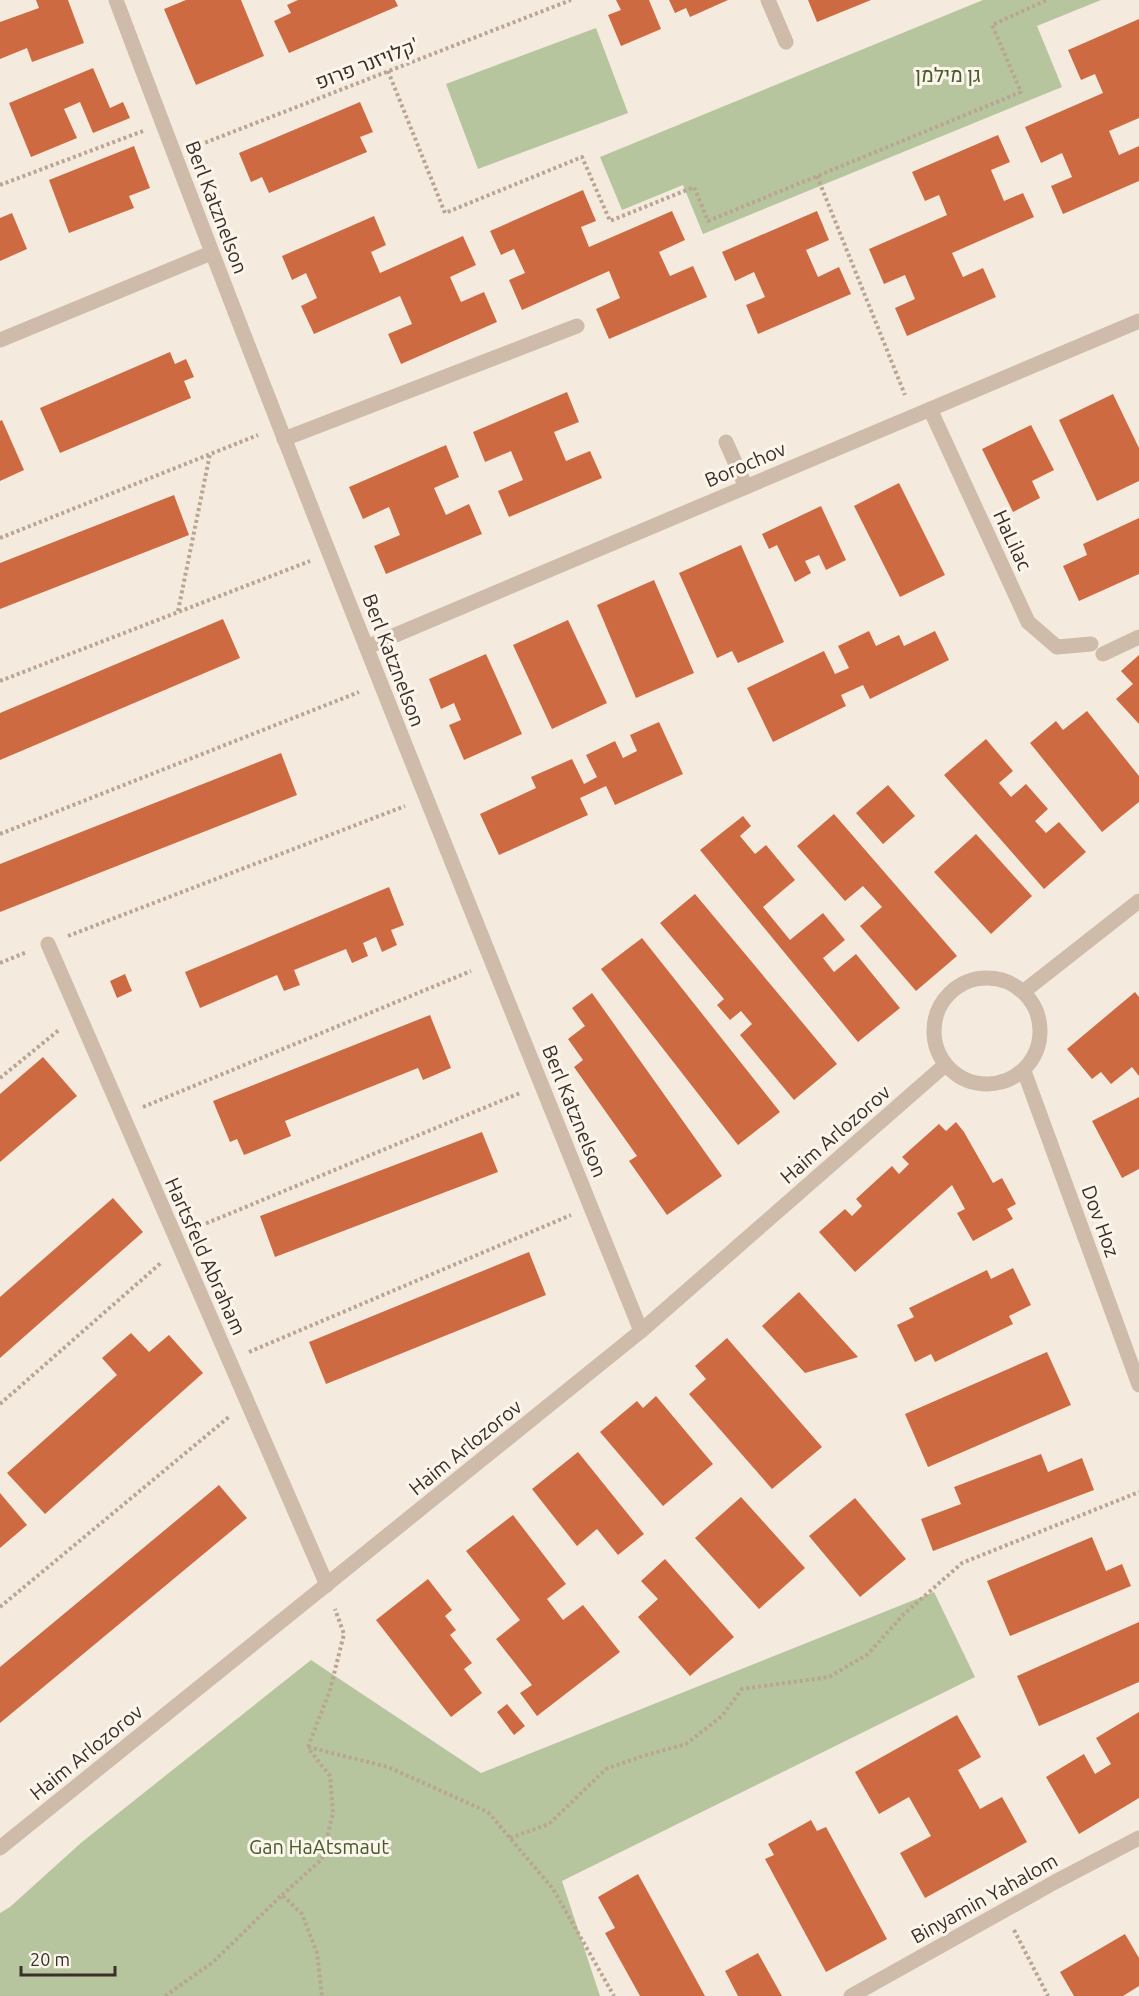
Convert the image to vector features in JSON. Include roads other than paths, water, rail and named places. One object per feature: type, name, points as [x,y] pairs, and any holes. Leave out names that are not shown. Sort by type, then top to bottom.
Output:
[{"type":"street","name":"Berl Katznelson","points":[[116,0],[281,433],[641,1331]]},
{"type":"street","points":[[768,0],[786,42]]},
{"type":"street","points":[[0,340],[211,253]]},
{"type":"street","name":"Borochov","points":[[367,647],[1139,321]]},
{"type":"street","points":[[281,433],[577,326]]},
{"type":"street","name":"HaLilac","points":[[930,409],[1028,622],[1057,647],[1097,649],[1139,637]]},
{"type":"street","points":[[726,442],[746,487]]},
{"type":"street","points":[[1023,992],[1139,901]]},
{"type":"street","name":"Hartsfeld Abraham","points":[[48,944],[327,1585]]},
{"type":"street","points":[[990,978],[1008,982],[1023,992],[1032,1002],[1039,1019],[1040,1038],[1035,1056],[1024,1071],[1013,1078],[995,1084],[976,1084],[959,1078],[945,1065],[935,1046],[933,1027],[937,1009],[948,994],[963,983],[990,978]]},
{"type":"street","name":"Haim Arlozorov","points":[[0,1848],[641,1331],[945,1065]]},
{"type":"street","name":"Dov Hoz","points":[[1024,1071],[1139,1385]]},
{"type":"street","name":"Binyamin Yahalom","points":[[850,1996],[1139,1838]]},
{"type":"park label","name":"גן מילמן","points":[[948,74]]},
{"type":"park label","name":"Gan HaAtsmaut","points":[[319,1846]]}]
